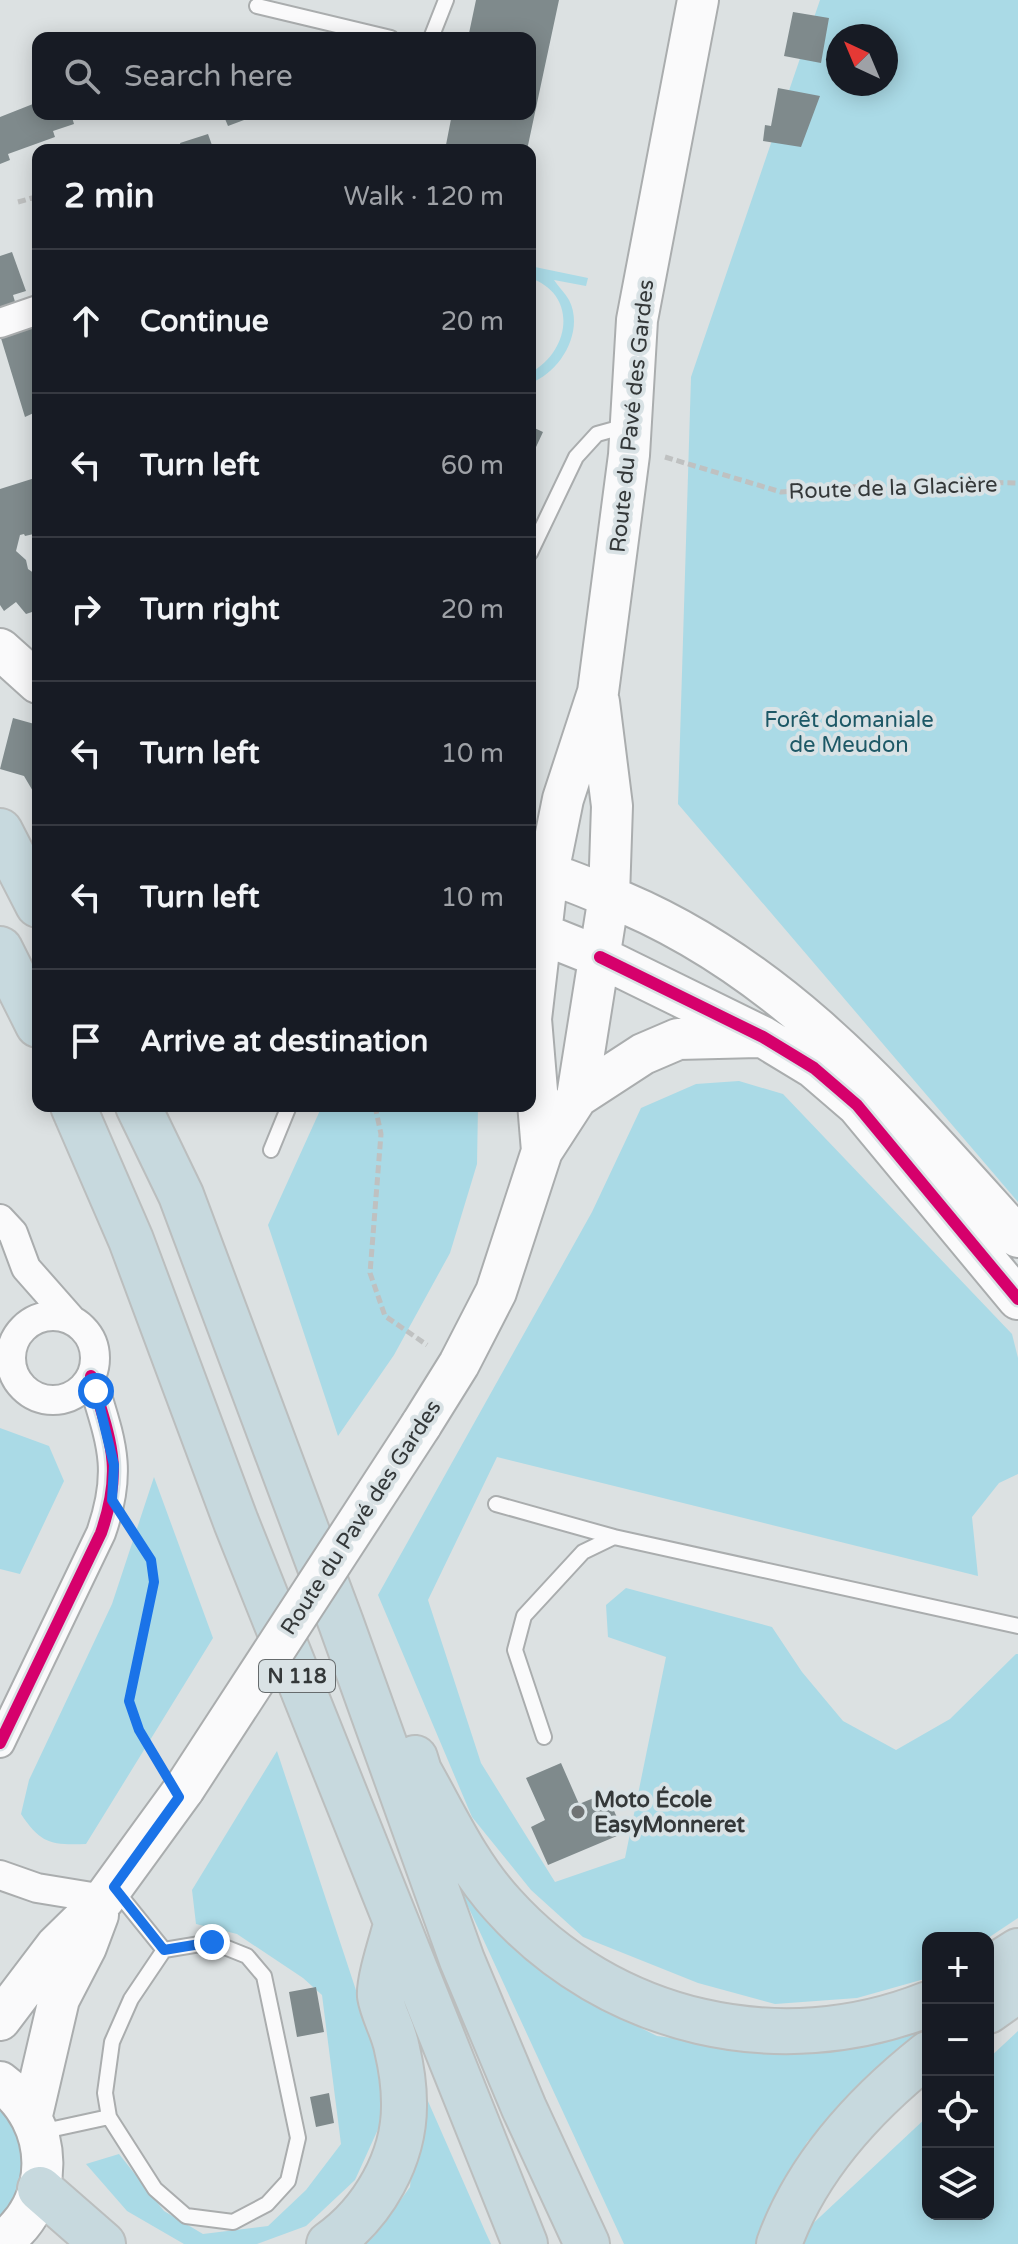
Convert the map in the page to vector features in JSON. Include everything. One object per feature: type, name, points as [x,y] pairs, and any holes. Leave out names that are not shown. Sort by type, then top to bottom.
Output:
[{"type":"highway","points":[[0,831],[32,893]]},
{"type":"highway","points":[[0,949],[32,1013]]},
{"type":"highway","name":"N 118","points":[[76,1112],[131,1240],[236,1522],[525,2244]]},
{"type":"highway","name":"N 118","points":[[141,1112],[181,1195],[341,1623],[462,1960],[524,2108],[587,2244]]},
{"type":"highway","points":[[341,1623],[382,1666],[419,1771],[475,1871],[504,1906],[567,1962],[620,1993],[653,2007],[686,2018],[762,2032],[806,2032],[849,2027],[898,2016],[922,2006]]},
{"type":"highway","points":[[329,2244],[349,2228],[372,2202],[389,2171],[400,2141],[404,2103],[397,2046],[379,1994],[396,1925]]},
{"type":"highway","points":[[994,1966],[1018,1951]]},
{"type":"highway","points":[[994,2007],[1018,1990]]},
{"type":"highway","points":[[779,2244],[809,2183],[850,2125],[922,2059]]},
{"type":"highway","points":[[40,2189],[103,2244]]},
{"type":"main road","name":"Route du Pavé des Gardes","points":[[536,930],[539,871],[598,692],[630,440],[637,320],[698,0]]},
{"type":"main road","points":[[0,649],[32,678]]},
{"type":"main road","name":"Route du Pavé des Gardes","points":[[0,2020],[56,1946],[109,1893],[181,1793],[421,1425],[459,1364],[496,1292],[542,1151],[577,1097],[609,896],[612,806],[598,692]]},
{"type":"main road","points":[[539,871],[643,910],[734,961],[804,1015],[895,1101],[1018,1237]]},
{"type":"main road","points":[[536,930],[600,957],[763,1037],[814,1068],[857,1105],[1018,1299]]},
{"type":"main road","points":[[577,1097],[643,1054],[678,1039],[763,1037]]},
{"type":"main road","name":"Route du Pavé des Gardes","points":[[536,1085],[542,1151]]},
{"type":"main road","name":"Route du Pavé des Gardes","points":[[40,2189],[44,2160],[36,2123],[59,1999],[109,1893]]},
{"type":"main road","points":[[0,2082],[14,2092],[36,2123]]},
{"type":"main road","points":[[0,2243],[11,2236],[29,2214],[40,2189]]},
{"type":"street","points":[[0,323],[32,312]]},
{"type":"street","points":[[0,1219],[13,1233],[26,1268],[90,1337],[95,1363],[91,1376],[83,1387],[60,1399],[47,1399],[12,1385],[12,1340],[26,1268]]},
{"type":"street","points":[[12,1340],[44,1316],[71,1319]]},
{"type":"street","points":[[3,1731],[101,1533],[112,1500],[114,1465],[91,1376]]},
{"type":"street","points":[[60,1399],[108,1433]]},
{"type":"street","points":[[0,1875],[37,1888],[109,1893]]},
{"type":"lane","points":[[433,32],[446,0]]},
{"type":"lane","points":[[257,6],[366,32]]},
{"type":"lane","points":[[536,540],[576,457],[597,434],[630,440]]},
{"type":"lane","points":[[271,1150],[287,1112]]},
{"type":"lane","points":[[496,1504],[614,1537],[1018,1626]]},
{"type":"lane","points":[[544,1737],[515,1650],[524,1616],[583,1552],[614,1537]]},
{"type":"lane","points":[[109,1893],[164,1950]]},
{"type":"lane","points":[[212,1942],[247,1956],[264,1976],[298,2138],[288,2181],[267,2204],[233,2222],[186,2216],[155,2189],[109,2117],[105,2093],[112,2042],[131,1999],[164,1950],[212,1942]]},
{"type":"lane","points":[[36,2123],[109,2117]]},
{"type":"path","points":[[18,202],[32,198]]},
{"type":"path","points":[[376,1112],[381,1134],[370,1273],[385,1316],[459,1364]]},
{"type":"path","points":[[112,1500],[151,1560],[154,1582],[129,1701],[139,1730],[181,1793]]},
{"type":"green space","name":"Forêt domaniale de Meudon","points":[[820,0],[1018,0],[1018,1202],[678,804],[691,377]]},
{"type":"green space","points":[[536,267],[588,278],[586,286],[554,280],[569,300],[573,312],[572,337],[560,361],[536,380],[536,369],[554,351],[563,323],[562,309],[556,296],[536,281]]},
{"type":"green space","points":[[739,1081],[783,1094],[1012,1334],[1018,1358],[1018,1474],[999,1483],[972,1517],[978,1576],[497,1457],[428,1600],[481,1763],[555,1882],[625,1858],[666,1657],[608,1637],[606,1605],[626,1588],[772,1627],[802,1672],[843,1721],[896,1750],[950,1719],[1018,1654],[1018,1918],[994,1934],[922,1932],[922,1980],[857,1998],[775,2004],[698,1983],[583,1937],[531,1890],[472,1817],[378,1595],[592,1212],[641,1108],[696,1084]]},
{"type":"green space","points":[[319,1112],[478,1112],[477,1164],[450,1253],[394,1355],[338,1436],[268,1225]]},
{"type":"green space","points":[[0,1428],[49,1446],[64,1481],[20,1574],[0,1569]]},
{"type":"green space","points":[[154,1477],[213,1638],[86,1844],[55,1843],[41,1837],[21,1814],[29,1780],[112,1604]]},
{"type":"green space","points":[[277,1751],[384,2075],[379,2127],[355,2180],[306,2226],[257,2244],[184,2244],[127,2211],[86,2164],[119,2154],[164,2211],[203,2234],[268,2226],[306,2190],[341,2144],[322,1995],[303,1978],[237,1934],[196,1924],[192,1890]]},
{"type":"green space","points":[[460,1889],[470,1896],[520,1955],[591,2003],[657,2036],[762,2050],[870,2044],[922,2025],[922,2033],[875,2073],[807,2142],[768,2218],[759,2244],[624,2244]]},
{"type":"green space","points":[[1018,2031],[1018,2244],[791,2244],[922,2122],[922,2220],[994,2220],[994,2053]]},
{"type":"green space","points":[[420,2083],[491,2244],[365,2244],[376,2234],[410,2187]]},
{"type":"green space","points":[[0,2108],[18,2137],[24,2170],[17,2197],[0,2220]]},
{"type":"building","points":[[476,0],[559,0],[536,108],[536,32],[469,32]]},
{"type":"building","points":[[793,12],[829,18],[821,63],[784,56]]},
{"type":"building","points":[[778,88],[820,96],[801,147],[763,141],[765,125],[771,126]]},
{"type":"building","points":[[32,104],[32,120],[73,120],[74,124],[53,131],[55,137],[8,154],[10,160],[0,164],[0,117]]},
{"type":"building","points":[[226,120],[244,120],[228,126]]},
{"type":"building","points":[[451,120],[533,120],[528,144],[446,144]]},
{"type":"building","points":[[208,134],[212,144],[180,144]]},
{"type":"building","points":[[12,252],[26,291],[13,295],[16,305],[0,311],[0,256]]},
{"type":"building","points":[[32,324],[32,414],[25,417],[0,335]]},
{"type":"building","points":[[536,429],[543,432],[536,447]]},
{"type":"building","points":[[32,479],[32,534],[20,535],[16,551],[26,560],[32,572],[32,612],[26,614],[16,602],[4,611],[0,605],[0,489]]},
{"type":"building","points":[[13,718],[32,723],[32,790],[24,776],[0,769]]},
{"type":"building","name":"Moto École EasyMonneret","points":[[561,1763],[579,1804],[606,1793],[624,1833],[548,1865],[531,1827],[545,1820],[526,1778]]},
{"type":"building","points":[[316,1987],[324,2032],[297,2037],[289,1992]]},
{"type":"building","points":[[329,2093],[334,2123],[316,2127],[310,2097]]},
{"type":"cycle path","points":[[600,957],[763,1037],[814,1068],[857,1105],[1018,1299]]},
{"type":"cycle path","points":[[0,1743],[101,1533],[108,1510],[112,1490],[112,1454],[91,1376]]},
{"type":"place","name":"Moto École EasyMonneret","points":[[578,1812]]},
{"type":"route","points":[[96,1391],[114,1465],[112,1500],[151,1560],[154,1582],[129,1701],[139,1730],[179,1797],[114,1887],[164,1950],[212,1942]]}]
